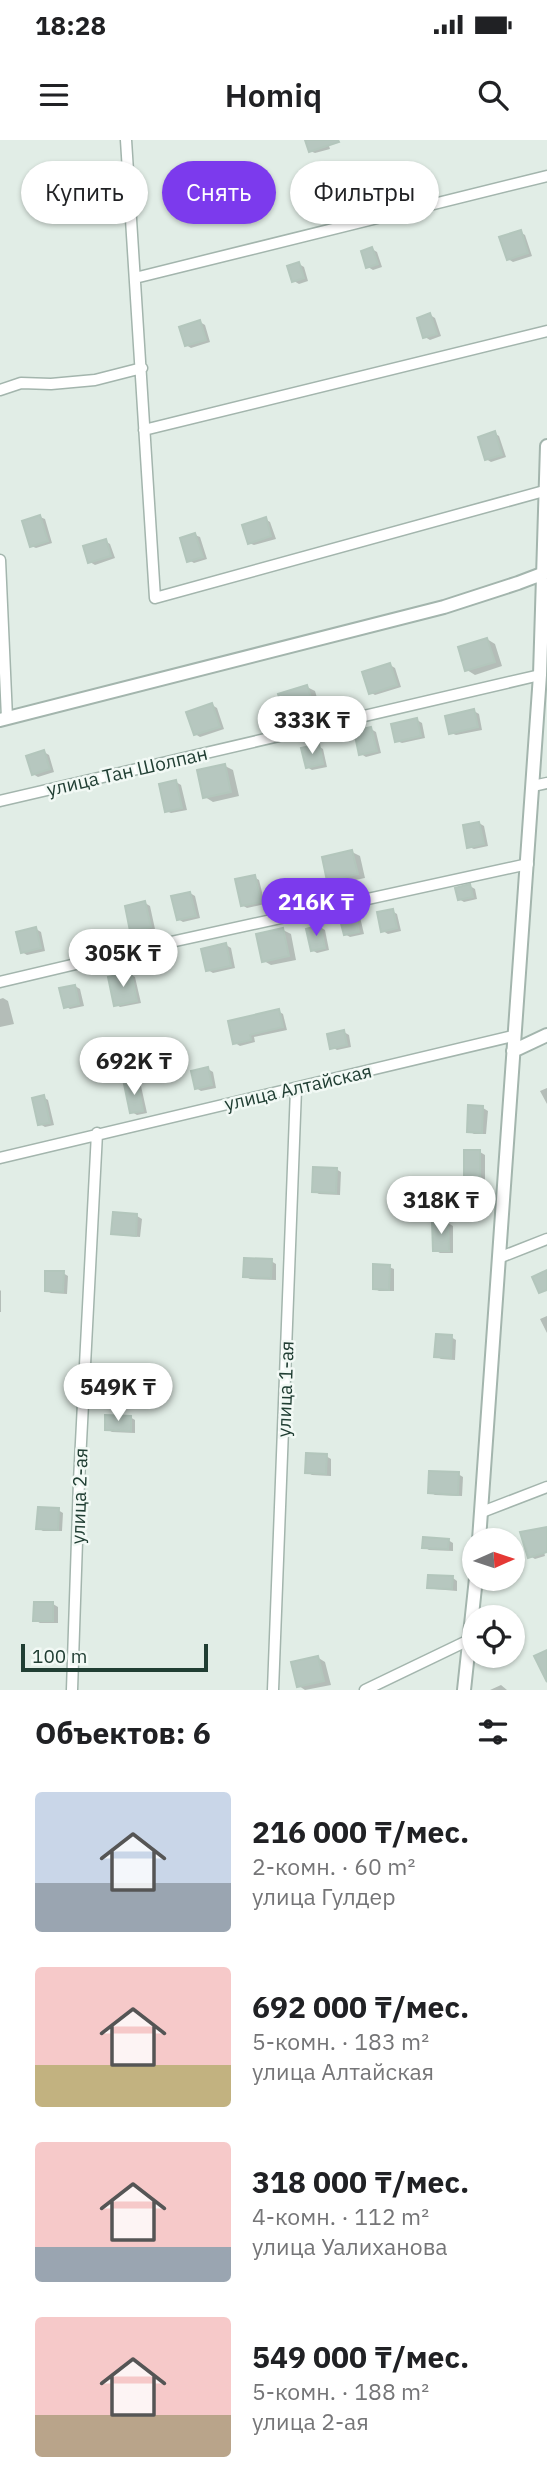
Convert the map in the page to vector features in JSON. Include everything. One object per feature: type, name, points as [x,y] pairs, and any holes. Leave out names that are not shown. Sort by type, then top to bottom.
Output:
[{"type":"street","points":[[126,140],[155,598],[544,491]]},
{"type":"street","points":[[135,278],[547,176]]},
{"type":"street","points":[[144,430],[547,331]]},
{"type":"street","points":[[0,390],[21,383],[95,380],[142,368]]},
{"type":"street","points":[[480,1528],[540,675],[547,446]]},
{"type":"street","points":[[0,560],[4,719],[444,607],[545,572]]},
{"type":"street","name":"улица Тан Шолпан","points":[[0,801],[540,675]]},
{"type":"street","points":[[533,786],[547,783]]},
{"type":"street","points":[[0,982],[528,864]]},
{"type":"street","points":[[513,1051],[547,1035]]},
{"type":"street","name":"улица Алтайская","points":[[0,1158],[513,1036]]},
{"type":"street","name":"улица 1-ая","points":[[273,1690],[296,1088]]},
{"type":"street","name":"улица 2-ая","points":[[72,1690],[79,1480],[97,1133]]},
{"type":"street","points":[[501,1257],[547,1239]]},
{"type":"street","points":[[482,1512],[547,1487]]},
{"type":"street","points":[[365,1690],[462,1644]]},
{"type":"street","points":[[464,1690],[467,1668]]},
{"type":"building","points":[[305,140],[338,140],[339,142],[309,152]]},
{"type":"building","points":[[521,230],[528,253],[507,260],[499,237]]},
{"type":"building","points":[[372,247],[378,264],[366,268],[361,251]]},
{"type":"building","points":[[299,262],[304,278],[292,282],[287,266]]},
{"type":"building","points":[[430,313],[437,334],[423,338],[417,318]]},
{"type":"building","points":[[200,320],[206,340],[185,346],[179,327]]},
{"type":"building","points":[[495,431],[502,455],[485,460],[478,437]]},
{"type":"building","points":[[40,515],[48,541],[30,547],[22,521]]},
{"type":"building","points":[[266,517],[271,536],[248,544],[242,525]]},
{"type":"building","points":[[195,533],[203,557],[187,562],[180,538]]},
{"type":"building","points":[[106,539],[111,556],[88,563],[83,546]]},
{"type":"building","points":[[487,638],[495,662],[465,671],[458,647]]},
{"type":"building","points":[[390,663],[397,685],[369,694],[362,672]]},
{"type":"building","points":[[307,685],[314,707],[285,716],[278,694]]},
{"type":"building","points":[[212,703],[220,727],[194,735],[186,712]]},
{"type":"building","points":[[474,709],[478,727],[449,734],[445,716]]},
{"type":"building","points":[[417,718],[421,736],[395,742],[391,724]]},
{"type":"building","points":[[371,727],[377,751],[359,755],[354,731]]},
{"type":"building","points":[[319,744],[323,764],[306,768],[301,748]]},
{"type":"building","points":[[44,750],[50,769],[32,775],[26,756]]},
{"type":"building","points":[[225,764],[231,792],[203,798],[197,770]]},
{"type":"building","points":[[176,780],[182,808],[165,812],[159,784]]},
{"type":"building","points":[[479,822],[484,844],[467,848],[463,825]]},
{"type":"building","points":[[352,850],[358,874],[327,881],[322,857]]},
{"type":"building","points":[[255,875],[261,902],[241,906],[235,879]]},
{"type":"building","points":[[470,884],[473,897],[458,900],[455,888]]},
{"type":"building","points":[[190,892],[196,916],[177,920],[171,896]]},
{"type":"building","points":[[145,901],[151,927],[130,931],[125,906]]},
{"type":"building","points":[[393,909],[397,928],[381,932],[377,912]]},
{"type":"building","points":[[355,913],[359,932],[344,935],[339,916]]},
{"type":"building","points":[[320,925],[325,948],[311,951],[306,929]]},
{"type":"building","points":[[36,927],[41,948],[21,953],[16,932]]},
{"type":"building","points":[[283,928],[289,956],[262,962],[256,934]]},
{"type":"building","points":[[226,943],[231,966],[206,971],[201,949]]},
{"type":"building","points":[[131,972],[137,1001],[114,1006],[108,977]]},
{"type":"building","points":[[75,985],[79,1004],[64,1008],[59,988]]},
{"type":"building","points":[[279,1009],[283,1027],[250,1035],[251,1040],[233,1044],[228,1021]]},
{"type":"building","points":[[344,1030],[347,1045],[330,1049],[327,1034]]},
{"type":"building","points":[[208,1067],[212,1085],[195,1089],[191,1071]]},
{"type":"building","points":[[137,1081],[143,1111],[130,1113],[124,1084]]},
{"type":"building","points":[[44,1095],[50,1123],[38,1125],[32,1098]]},
{"type":"building","points":[[468,1105],[483,1106],[482,1133],[467,1132]]},
{"type":"building","points":[[464,1150],[480,1150],[480,1185],[464,1185]]},
{"type":"building","points":[[313,1167],[337,1168],[336,1193],[312,1192]]},
{"type":"building","points":[[113,1212],[137,1214],[136,1236],[111,1234]]},
{"type":"building","points":[[432,1221],[448,1221],[449,1251],[433,1251]]},
{"type":"building","points":[[244,1258],[272,1259],[271,1278],[243,1277]]},
{"type":"building","points":[[373,1264],[390,1265],[389,1290],[373,1289]]},
{"type":"building","points":[[547,1270],[547,1290],[539,1293],[532,1277]]},
{"type":"building","points":[[45,1271],[64,1271],[63,1292],[45,1291]]},
{"type":"building","points":[[436,1334],[452,1335],[451,1358],[434,1357]]},
{"type":"building","points":[[105,1415],[131,1416],[131,1431],[105,1430]]},
{"type":"building","points":[[306,1453],[327,1454],[326,1474],[305,1473]]},
{"type":"building","points":[[429,1471],[459,1472],[458,1495],[428,1493]]},
{"type":"building","points":[[38,1507],[59,1508],[58,1530],[36,1529]]},
{"type":"building","points":[[547,1527],[547,1552],[528,1558],[525,1531]]},
{"type":"building","points":[[423,1537],[449,1539],[448,1549],[422,1548]]},
{"type":"building","points":[[428,1575],[453,1576],[452,1589],[427,1588]]},
{"type":"building","points":[[34,1602],[53,1602],[53,1621],[33,1621]]},
{"type":"building","points":[[547,1650],[547,1682],[534,1656]]},
{"type":"building","points":[[318,1656],[324,1681],[297,1687],[291,1662]]}]
